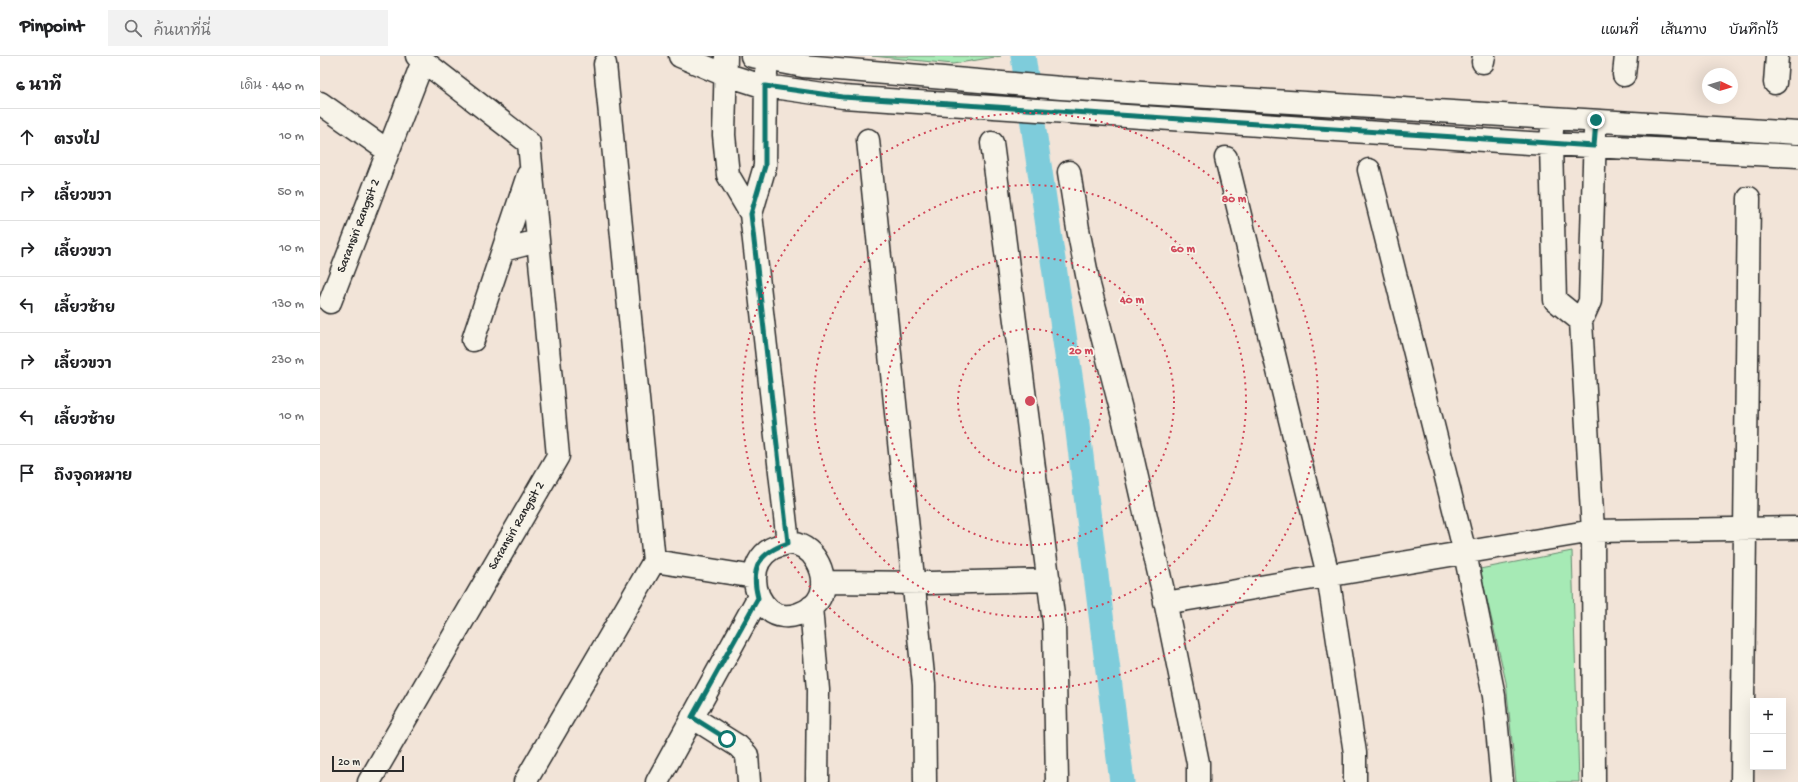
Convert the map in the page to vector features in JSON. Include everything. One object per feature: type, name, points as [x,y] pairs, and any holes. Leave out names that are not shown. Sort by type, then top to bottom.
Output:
[{"type":"street","points":[[680,56],[726,65],[765,86],[843,97],[1551,144],[1798,156]]},
{"type":"street","points":[[1775,83],[1777,56]]},
{"type":"street","points":[[788,543],[751,214],[765,166],[765,86],[759,57],[803,66],[1061,88],[1798,133]]},
{"type":"street","name":"Saransiri Rangsit 2","points":[[330,302],[388,151],[420,58],[529,143],[558,456],[369,782]]},
{"type":"street","points":[[525,782],[654,561],[605,64]]},
{"type":"street","points":[[726,65],[724,135],[728,175],[751,214]]},
{"type":"street","points":[[320,103],[388,151]]},
{"type":"street","points":[[1552,117],[1551,144],[1555,300],[1581,321]]},
{"type":"street","points":[[1594,782],[1593,532],[1581,321],[1590,301],[1596,120]]},
{"type":"street","points":[[868,140],[924,685],[925,782]]},
{"type":"street","points":[[992,143],[1054,623],[1057,782]]},
{"type":"street","points":[[1226,158],[1328,575],[1355,753],[1355,782]]},
{"type":"street","name":"Saransiri Rangsit 2","points":[[473,340],[531,168]]},
{"type":"street","points":[[1368,170],[1465,553],[1494,696],[1502,782]]},
{"type":"street","points":[[1070,172],[1078,229],[1089,285],[1124,421],[1165,603],[1198,763],[1198,782]]},
{"type":"street","points":[[1742,782],[1749,198]]},
{"type":"street","points":[[503,250],[538,241]]},
{"type":"street","points":[[1165,603],[1593,532],[1798,528]]},
{"type":"street","points":[[654,561],[757,587],[773,613],[781,616],[791,616],[801,613],[811,607],[818,601],[823,582],[819,564],[809,551],[795,543],[788,543],[771,549],[763,556],[758,566],[757,587],[692,717],[657,782]]},
{"type":"street","points":[[823,582],[914,583],[1049,580]]},
{"type":"street","points":[[811,607],[818,690],[817,782]]},
{"type":"street","points":[[692,717],[738,746],[747,755],[749,782]]},
{"type":"green space","points":[[872,56],[1001,56],[953,64]]},
{"type":"green space","points":[[1572,551],[1579,782],[1516,782],[1506,682],[1480,569]]},
{"type":"waterway","points":[[1023,56],[1076,416],[1122,782]]},
{"type":"route","points":[[727,739],[692,717],[758,598],[755,577],[763,556],[771,549],[788,543],[751,214],[765,166],[765,86],[790,91],[843,97],[1594,146],[1596,120]]}]
